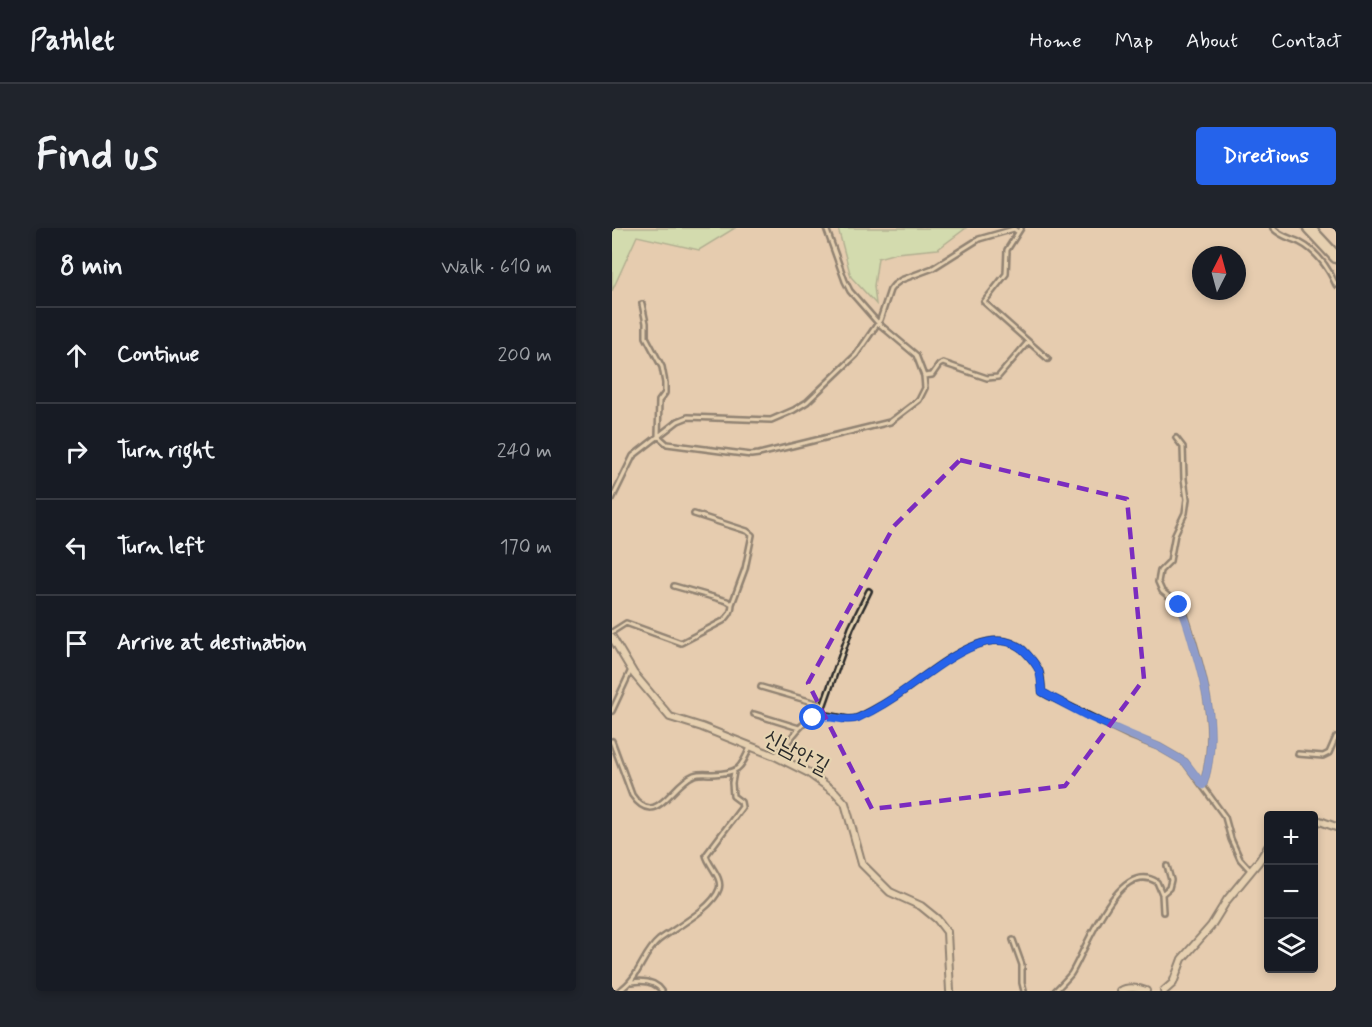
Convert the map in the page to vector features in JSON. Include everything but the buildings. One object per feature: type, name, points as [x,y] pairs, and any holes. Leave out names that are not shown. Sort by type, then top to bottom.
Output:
[{"type":"highway","points":[[1309,228],[1336,258]]},
{"type":"street","name":"신남안길","points":[[612,637],[631,669],[670,717],[775,756],[807,772],[835,792],[845,803],[862,864],[890,892],[921,906],[937,919],[947,932],[950,991]]},
{"type":"street","points":[[1318,821],[1336,827]]},
{"type":"street","points":[[1164,991],[1173,983],[1182,959],[1264,854]]},
{"type":"street","points":[[1121,991],[1141,988],[1146,991]]},
{"type":"lane","points":[[658,436],[667,444],[675,446],[759,454],[890,422],[919,399],[925,388],[924,376],[916,355],[878,323],[850,291],[826,228]]},
{"type":"lane","points":[[1021,228],[1007,250],[1006,274],[984,303],[1048,359]]},
{"type":"lane","points":[[1273,228],[1314,252],[1330,271],[1336,285]]},
{"type":"lane","points":[[612,500],[633,456],[678,421],[688,417],[771,420],[794,411],[807,402],[856,355],[878,323],[890,290],[898,282],[933,268],[979,239],[1014,230],[1018,232]]},
{"type":"lane","points":[[642,304],[646,337],[662,367],[665,382],[665,393],[659,401],[658,436]]},
{"type":"lane","points":[[924,376],[932,375],[943,363],[987,378],[998,377],[1028,342]]},
{"type":"lane","points":[[1176,438],[1184,447],[1184,479],[1187,499],[1185,513],[1175,534],[1170,561],[1160,571],[1158,582],[1162,591],[1179,605],[1185,615],[1209,706],[1211,749],[1209,769],[1203,785]]},
{"type":"lane","points":[[612,632],[626,623],[681,643],[723,621],[732,610],[732,604],[745,569],[752,535],[747,531],[694,514]]},
{"type":"lane","points":[[675,586],[732,604]]},
{"type":"lane","points":[[813,718],[823,705],[851,628],[869,591]]},
{"type":"lane","points":[[775,756],[783,750],[803,723],[813,718],[823,715],[856,719],[908,688],[965,649],[990,642],[1010,640],[1024,650],[1040,669],[1042,692],[1087,716],[1159,747],[1185,762],[1225,817],[1240,859],[1250,870]]},
{"type":"lane","points":[[612,711],[631,669]]},
{"type":"lane","points":[[761,687],[823,705]]},
{"type":"lane","points":[[754,714],[799,728]]},
{"type":"lane","points":[[1298,754],[1323,756],[1329,753],[1336,737]]},
{"type":"lane","points":[[612,741],[632,795],[637,803],[646,808],[655,808],[694,775],[734,772],[744,764],[750,747]]},
{"type":"lane","points":[[619,991],[630,982],[657,942],[691,919],[720,888],[719,881],[706,855],[742,807],[741,802],[733,796],[734,772]]},
{"type":"lane","points":[[1162,894],[1169,888],[1171,880],[1167,866]]},
{"type":"lane","points":[[1055,991],[1071,973],[1105,910],[1122,888],[1133,879],[1145,878],[1157,882],[1162,894],[1163,912]]},
{"type":"lane","points":[[1013,940],[1022,965],[1024,991]]},
{"type":"lane","points":[[630,982],[641,980],[650,982],[662,991]]},
{"type":"highlighted area","points":[[960,460],[1127,499],[1144,679],[1065,786],[872,809],[808,683],[894,526]]},
{"type":"green space","points":[[612,228],[735,228],[699,250],[637,236],[612,291]]},
{"type":"green space","points":[[838,228],[966,228],[938,249],[896,253],[878,258],[874,286],[876,304],[851,277]]},
{"type":"route","points":[[813,718],[823,715],[856,719],[908,688],[965,649],[990,642],[1010,640],[1024,650],[1040,669],[1042,692],[1076,708],[1087,716],[1159,747],[1185,762],[1203,785],[1209,769],[1211,749],[1209,706],[1185,615],[1179,605]]}]
